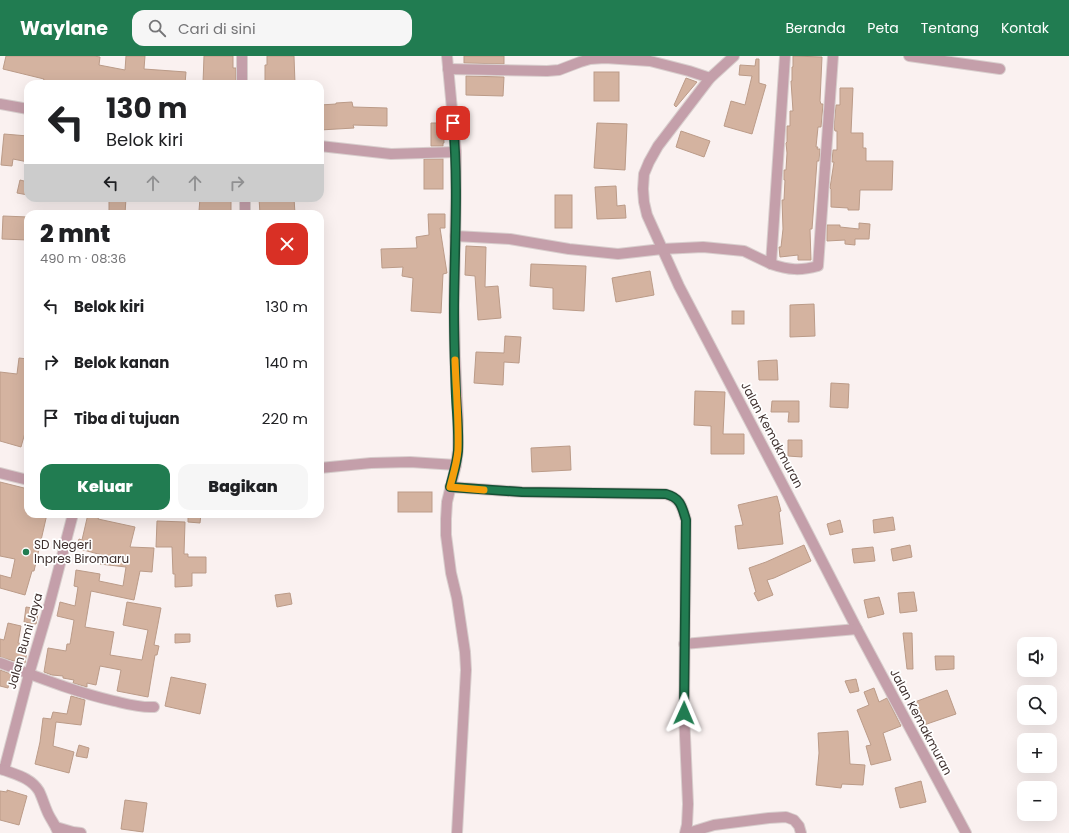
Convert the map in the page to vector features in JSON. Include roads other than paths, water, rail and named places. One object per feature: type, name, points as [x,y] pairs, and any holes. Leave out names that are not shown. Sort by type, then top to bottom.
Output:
[{"type":"street","points":[[242,56],[242,80]]},
{"type":"street","points":[[447,56],[456,152],[454,305],[458,450],[447,508],[446,535],[465,652],[466,670],[457,833]]},
{"type":"street","name":"Jalan Kemakmuran","points":[[734,56],[710,78],[658,146],[649,162],[644,174],[643,189],[647,215],[679,286],[798,512],[962,832]]},
{"type":"street","points":[[771,264],[785,56]]},
{"type":"street","points":[[455,236],[510,239],[569,249],[618,254],[662,249],[703,247],[744,251],[771,264],[785,268],[799,270],[818,266],[832,56]]},
{"type":"street","points":[[909,56],[1000,69]]},
{"type":"street","points":[[448,69],[559,70],[590,59],[605,58],[650,61],[689,70],[710,78]]},
{"type":"street","points":[[0,104],[24,108]]},
{"type":"street","points":[[324,146],[391,154],[456,152]]},
{"type":"street","points":[[324,468],[371,463],[410,462],[456,465]]},
{"type":"street","points":[[0,473],[24,479]]},
{"type":"street","points":[[450,487],[522,492],[666,494],[673,496],[681,504],[686,520],[684,713],[688,804],[685,833]]},
{"type":"street","name":"Jalan Bumi Jaya","points":[[2,770],[49,606],[72,518]]},
{"type":"street","points":[[684,644],[857,629]]},
{"type":"street","points":[[0,663],[95,697],[154,708]]},
{"type":"street","points":[[2,770],[29,780],[34,784],[39,791],[57,830],[81,833]]},
{"type":"street","points":[[688,833],[714,825],[786,817],[794,820],[799,826],[801,833]]},
{"type":"place","name":"SD Negeri Inpres Biromaru","points":[[26,552]]}]
